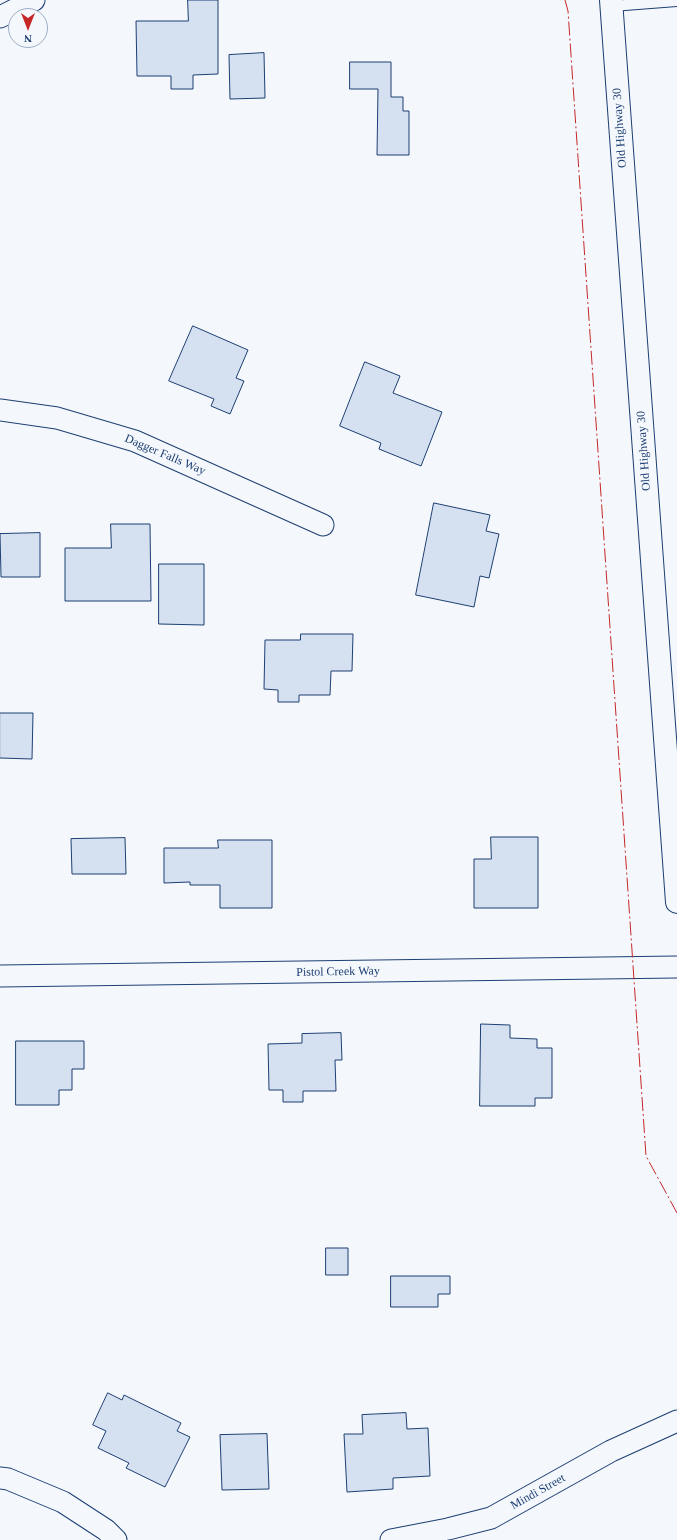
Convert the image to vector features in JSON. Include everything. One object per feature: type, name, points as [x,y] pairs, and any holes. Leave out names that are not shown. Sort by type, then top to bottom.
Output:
[{"type":"street","points":[[0,17],[34,0]]},
{"type":"street","name":"Old Highway 30","points":[[611,3],[677,902]]},
{"type":"street","name":"Dagger Falls Way","points":[[0,410],[57,418],[135,441],[323,525]]},
{"type":"street","name":"Pistol Creek Way","points":[[0,976],[677,967]]},
{"type":"street","name":"Mindi Street","points":[[391,1540],[448,1529],[491,1518],[610,1451],[677,1421]]},
{"type":"street","points":[[0,1478],[8,1479],[63,1502],[106,1530],[116,1540]]},
{"type":"lane","points":[[611,3],[677,1]]},
{"type":"building","points":[[188,0],[218,0],[218,74],[193,75],[193,89],[171,89],[171,76],[137,76],[136,21],[188,21]]},
{"type":"building","points":[[264,53],[265,98],[230,99],[229,55]]},
{"type":"building","points":[[350,62],[391,62],[391,97],[403,97],[403,111],[409,111],[409,155],[377,155],[378,89],[350,89]]},
{"type":"building","points":[[193,326],[248,350],[236,378],[244,381],[230,414],[211,406],[214,399],[169,381]]},
{"type":"building","points":[[365,362],[400,376],[393,393],[442,412],[421,466],[379,449],[381,443],[340,426]]},
{"type":"building","points":[[434,503],[490,515],[486,531],[499,534],[489,578],[480,576],[474,607],[416,595]]},
{"type":"building","points":[[111,524],[150,524],[151,601],[65,601],[65,548],[111,548]]},
{"type":"building","points":[[40,533],[40,577],[1,577],[0,534]]},
{"type":"building","points":[[159,564],[204,564],[204,625],[159,624]]},
{"type":"building","points":[[301,634],[353,634],[352,671],[331,671],[330,695],[299,695],[299,702],[278,702],[278,690],[264,689],[265,640],[300,640]]},
{"type":"building","points":[[0,713],[33,713],[32,759],[0,758]]},
{"type":"building","points":[[491,837],[538,837],[538,908],[474,908],[474,859],[491,859]]},
{"type":"building","points":[[125,838],[126,874],[72,874],[71,839]]},
{"type":"building","points":[[218,840],[272,840],[272,908],[220,908],[220,885],[190,885],[190,882],[164,883],[164,848],[218,848]]},
{"type":"building","points":[[481,1024],[510,1025],[510,1038],[537,1039],[537,1048],[552,1048],[552,1098],[535,1098],[535,1106],[480,1106]]},
{"type":"building","points":[[341,1033],[342,1060],[335,1060],[336,1091],[303,1091],[303,1102],[283,1102],[283,1090],[269,1090],[268,1044],[302,1043],[302,1034]]},
{"type":"building","points":[[16,1041],[84,1041],[84,1069],[72,1069],[72,1090],[59,1090],[59,1105],[16,1105]]},
{"type":"building","points":[[326,1248],[348,1248],[348,1275],[326,1275]]},
{"type":"building","points":[[391,1276],[450,1276],[450,1294],[438,1294],[438,1307],[391,1307]]},
{"type":"building","points":[[108,1393],[122,1400],[124,1395],[181,1423],[177,1431],[190,1437],[165,1487],[126,1468],[129,1463],[98,1448],[106,1431],[93,1425]]},
{"type":"building","points":[[406,1413],[407,1429],[428,1428],[430,1476],[393,1478],[393,1489],[347,1492],[344,1434],[363,1434],[362,1415]]},
{"type":"building","points":[[267,1434],[269,1489],[222,1490],[220,1435]]},
{"type":"power","points":[[565,0],[568,11],[646,1156],[677,1213]]}]
